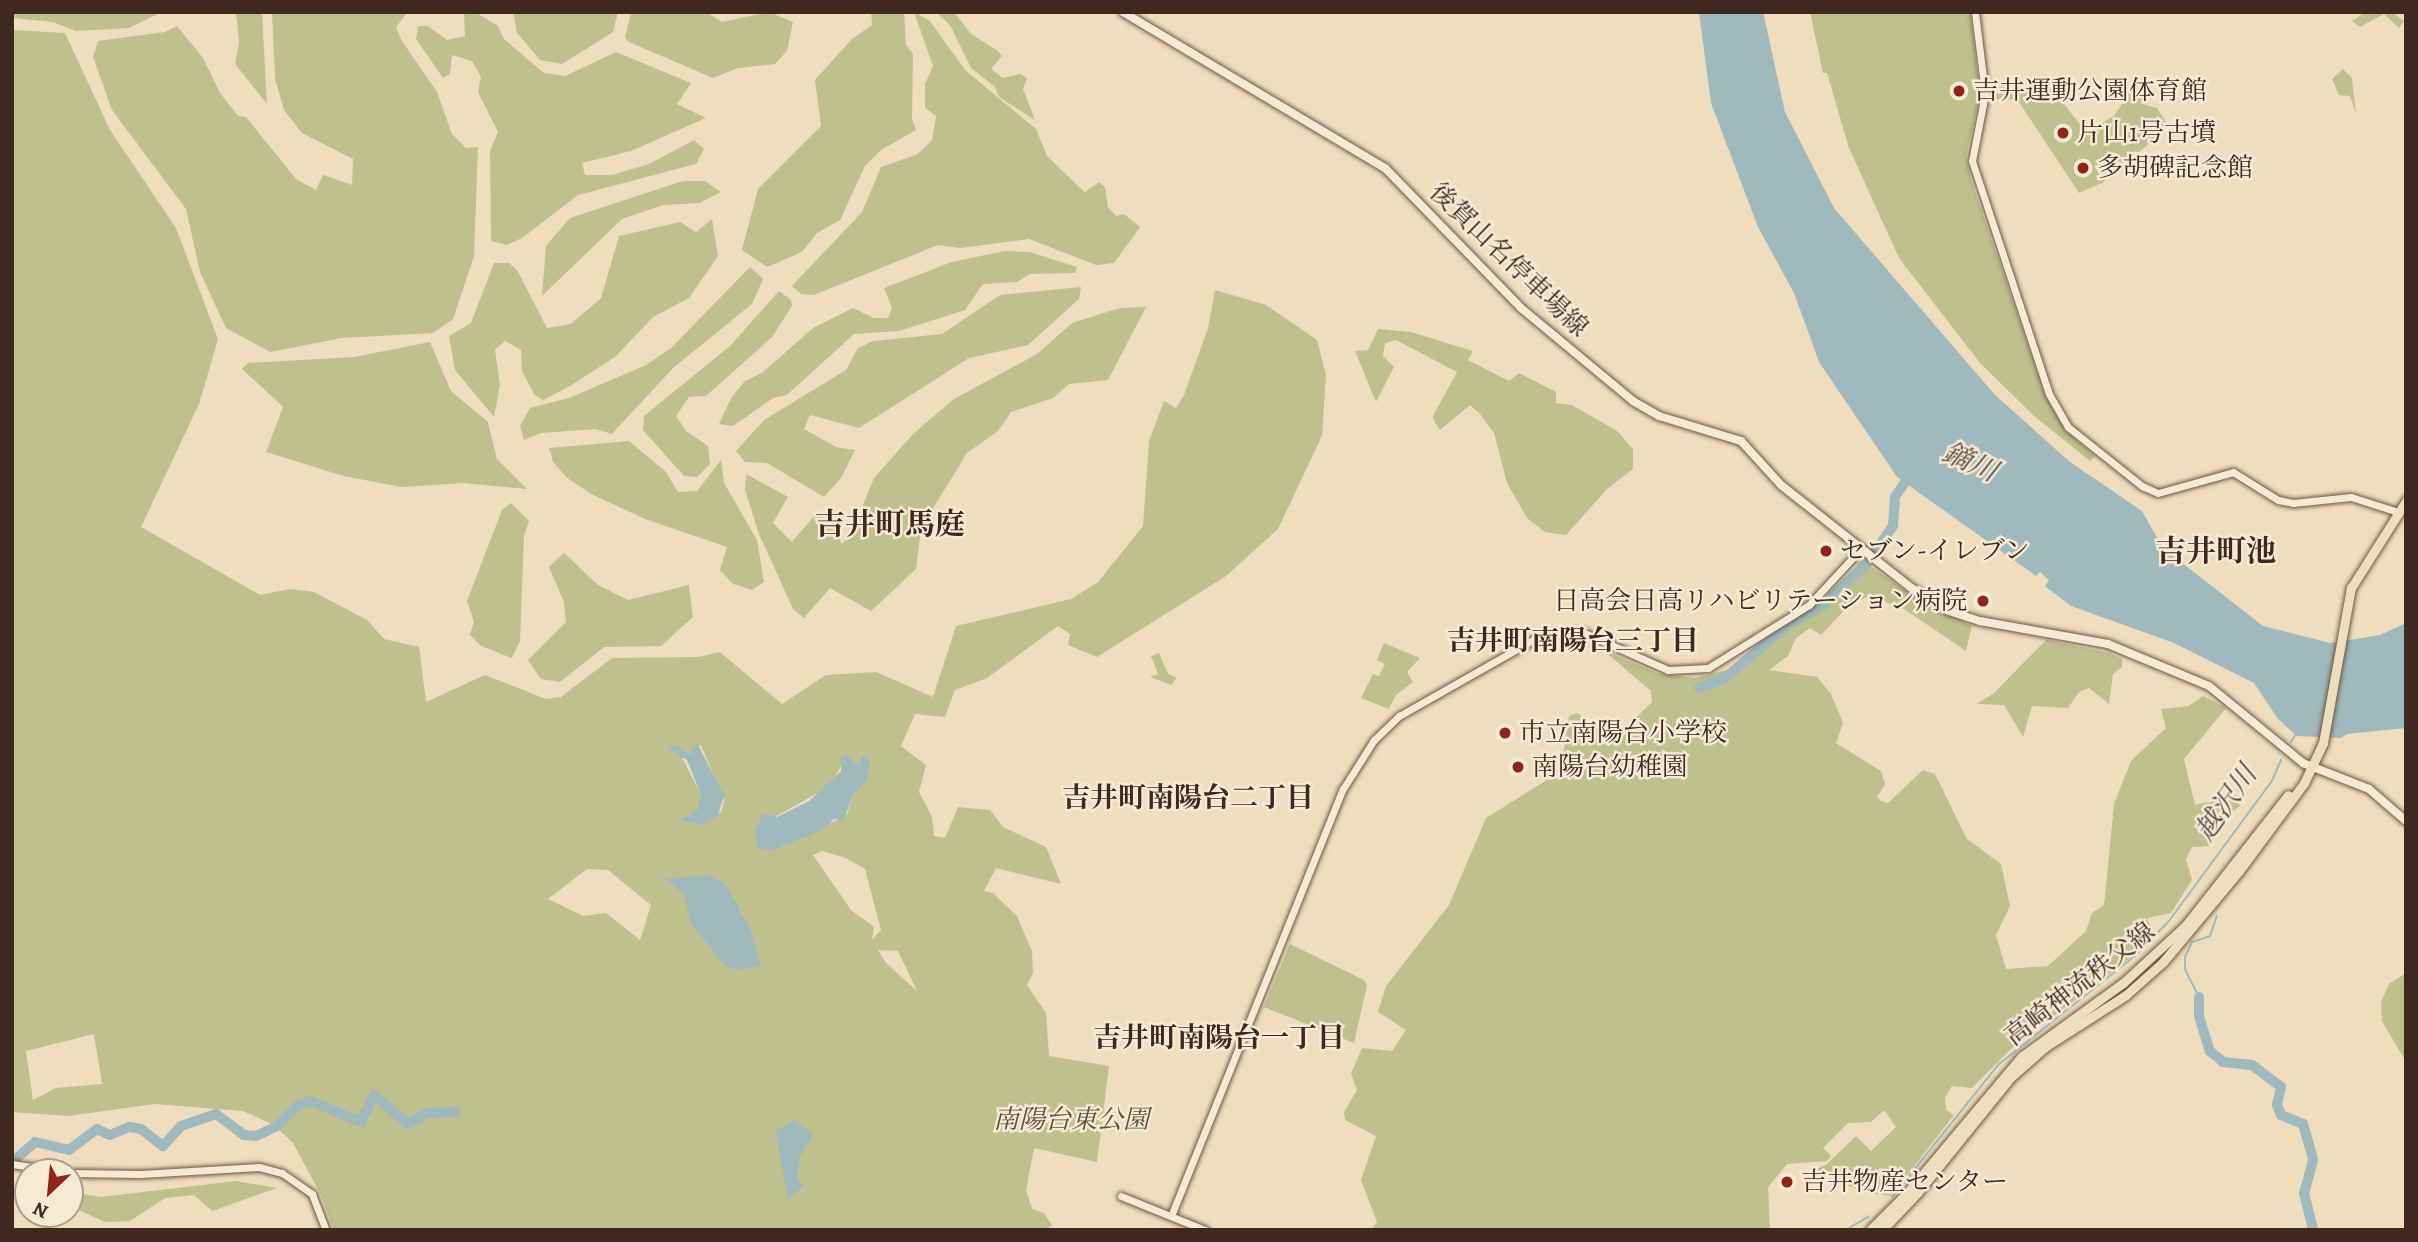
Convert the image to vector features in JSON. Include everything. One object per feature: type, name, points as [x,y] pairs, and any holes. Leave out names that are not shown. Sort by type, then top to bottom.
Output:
[{"type":"main road","name":"後賀山名停車場線","points":[[1124,12],[1385,168],[1521,308],[1614,387],[1659,416],[1741,441],[1776,480],[1860,550],[1949,611],[1980,621],[2108,644],[2209,686],[2312,767],[2369,789],[2406,821]]},
{"type":"main road","name":"高崎神流秩父線","points":[[1882,1230],[1918,1192],[2010,1078],[2045,1047],[2126,995],[2171,953],[2239,871],[2312,767],[2323,743],[2344,620],[2357,575],[2406,501]]},
{"type":"main road","name":"高崎神流秩父線","points":[[1870,1230],[1907,1193],[2021,1057],[2123,983],[2186,925],[2312,767]]},
{"type":"street","points":[[1975,12],[1985,93],[1972,161],[2049,394],[2068,427],[2142,486],[2158,494],[2233,472],[2278,500],[2292,503],[2351,496],[2398,512]]},
{"type":"street","points":[[1171,1216],[1343,789],[1374,740],[1399,716],[1504,655],[1549,634],[1582,632],[1668,670],[1707,668],[1809,605],[1860,550]]},
{"type":"street","points":[[84,1173],[141,1174],[259,1167],[282,1173],[312,1194],[326,1230]]},
{"type":"street","points":[[1121,1196],[1205,1230]]},
{"type":"green space","points":[[12,12],[162,12],[129,28],[76,31],[53,22],[12,18]]},
{"type":"green space","points":[[236,12],[262,12],[267,104],[235,64],[239,42]]},
{"type":"green space","points":[[272,12],[408,12],[396,27],[402,41],[437,92],[452,134],[466,148],[478,147],[474,256],[453,319],[433,333],[342,338],[270,352],[226,328],[200,272],[186,209],[112,110],[93,57],[98,41],[165,32],[177,26],[203,58],[220,93],[238,116],[246,117],[296,179],[316,190],[323,175],[352,185],[353,159],[302,133],[284,110],[275,79]]},
{"type":"green space","points":[[464,12],[475,12],[498,26],[504,39],[544,73],[565,76],[616,52],[691,83],[677,104],[706,118],[631,151],[582,163],[585,175],[612,175],[649,164],[694,140],[704,149],[696,164],[578,195],[522,238],[507,245],[491,241],[490,151],[498,132],[478,92],[481,77],[472,61],[452,55],[450,74],[443,78],[416,39],[418,26],[428,26],[447,40],[465,36]]},
{"type":"green space","points":[[513,12],[618,12],[613,32],[562,64],[540,60],[517,33]]},
{"type":"green space","points":[[631,12],[706,12],[722,22],[769,12],[793,22],[787,51],[775,64],[738,68],[713,78],[629,42],[625,38]]},
{"type":"green space","points":[[871,12],[904,12],[906,45],[913,54],[912,118],[916,130],[881,150],[865,166],[840,220],[817,233],[802,252],[767,267],[742,250],[758,189],[821,126],[815,80],[852,39],[872,25]]},
{"type":"green space","points":[[914,12],[930,21],[965,70],[1036,129],[1047,156],[1081,189],[1085,192],[1099,182],[1105,187],[1108,207],[1116,216],[1124,214],[1140,227],[1114,263],[1096,265],[1029,239],[960,248],[938,245],[814,295],[801,294],[792,286],[862,212],[881,167],[918,154],[932,140],[936,116],[925,108],[925,84],[933,66]]},
{"type":"green space","points":[[936,12],[954,12],[971,34],[998,51],[1002,56],[991,69],[1003,78],[1020,74],[1027,78],[1023,89],[1035,120],[999,97],[995,87],[971,68],[950,25]]},
{"type":"green space","points":[[1810,12],[1970,12],[1980,96],[1966,156],[1971,180],[2045,395],[2065,430],[2095,456],[2090,461],[2034,416],[1980,363],[1899,258],[1849,148],[1827,73],[1823,73]]},
{"type":"green space","points":[[2365,12],[2392,12],[2404,21],[2399,28],[2384,14],[2360,27],[2352,21]]},
{"type":"green space","name":"南陽台東公園","points":[[12,30],[65,33],[110,130],[176,228],[218,339],[199,404],[141,527],[260,595],[290,589],[314,592],[367,620],[384,639],[419,647],[426,702],[485,675],[546,699],[561,697],[612,658],[698,657],[720,652],[782,704],[826,675],[876,672],[933,697],[956,626],[1071,599],[1098,582],[1143,526],[1149,441],[1164,401],[1176,408],[1184,395],[1208,328],[1215,290],[1266,305],[1317,340],[1326,375],[1322,436],[1278,529],[1226,576],[1097,657],[1068,645],[1070,634],[1058,626],[987,678],[955,690],[945,717],[915,714],[901,746],[926,765],[919,792],[932,817],[934,836],[945,838],[958,807],[990,810],[1003,827],[1046,847],[1061,884],[996,868],[984,891],[993,893],[1017,916],[1032,951],[1033,973],[1027,985],[1046,1013],[1049,1056],[1109,1066],[1097,1162],[1034,1148],[1026,1190],[1032,1209],[1044,1213],[1052,1225],[1046,1230],[334,1230],[321,1195],[293,1143],[274,1125],[243,1111],[155,1104],[68,1116],[12,1112]],"holes":[[[676,745],[690,754],[701,745],[724,800],[721,812],[702,825],[680,820],[697,810],[701,795]],[[863,754],[867,780],[852,797],[847,815],[782,846],[773,818],[830,786],[847,755],[859,765]],[[822,851],[846,858],[865,869],[881,930],[872,940],[874,927],[851,910],[813,855]],[[587,869],[608,870],[651,905],[640,940],[606,913],[583,916],[548,899]],[[878,950],[898,951],[917,991],[886,963]],[[94,1034],[102,1084],[56,1088],[33,1100],[26,1051]]]},
{"type":"green space","points":[[2343,69],[2352,78],[2356,114],[2350,96],[2339,95],[2332,79]]},
{"type":"green space","points":[[1988,82],[2018,90],[2053,90],[2086,132],[2114,116],[2133,87],[2143,93],[2142,104],[2157,108],[2166,122],[2163,132],[2102,183],[2079,193],[2017,99],[1989,100]]},
{"type":"green space","points":[[683,181],[705,181],[721,192],[700,203],[663,205],[622,219],[542,296],[546,246],[570,218]]},
{"type":"green space","points":[[712,219],[718,256],[689,298],[653,317],[615,357],[570,386],[543,400],[534,394],[522,371],[521,350],[505,341],[495,350],[500,385],[494,417],[455,370],[449,336],[471,323],[494,263],[509,263],[517,270],[547,328],[571,324],[601,298],[619,236],[680,222],[696,232]]},
{"type":"green space","points":[[1004,251],[1030,252],[1077,267],[1075,273],[1030,274],[1017,282],[983,284],[965,310],[899,331],[854,334],[787,395],[773,398],[733,426],[719,424],[731,398],[745,381],[762,373],[813,328],[853,308],[874,318],[888,318],[892,308],[884,288],[952,262]]},
{"type":"green space","points":[[750,267],[763,279],[752,304],[673,368],[612,434],[596,429],[541,433],[524,440],[520,426],[530,408],[569,398],[646,365],[671,348]]},
{"type":"green space","points":[[1081,287],[1079,299],[1028,345],[969,358],[859,428],[810,415],[804,429],[836,447],[855,450],[841,478],[824,497],[767,463],[745,462],[736,451],[764,420],[846,370],[858,348],[873,341],[942,334],[1000,295]]},
{"type":"green space","points":[[779,291],[791,300],[792,306],[772,337],[706,396],[689,397],[676,416],[686,431],[708,446],[710,464],[697,477],[684,476],[643,430],[644,416],[730,346]]},
{"type":"green space","points":[[1146,307],[1108,380],[1069,384],[1053,398],[1011,412],[998,431],[967,453],[921,528],[916,569],[871,611],[830,588],[804,618],[793,609],[759,534],[745,490],[746,474],[788,497],[773,523],[792,542],[816,514],[837,523],[841,544],[850,537],[874,478],[914,433],[954,399],[1037,354],[1072,323],[1120,308]]},
{"type":"green space","points":[[1378,329],[1411,332],[1473,351],[1468,360],[1509,381],[1519,373],[1556,392],[1556,403],[1572,405],[1617,431],[1633,449],[1633,469],[1607,489],[1566,535],[1545,532],[1527,518],[1507,483],[1494,433],[1480,414],[1470,405],[1440,430],[1435,423],[1433,416],[1457,372],[1396,340],[1385,343],[1383,356],[1394,367],[1376,402],[1355,351],[1368,350]]},
{"type":"green space","points":[[430,342],[451,391],[488,422],[497,459],[527,489],[463,483],[401,487],[344,476],[266,452],[283,407],[242,369],[248,363],[354,357]]},
{"type":"green space","points":[[629,441],[666,472],[678,492],[697,491],[721,460],[724,483],[757,540],[764,582],[752,590],[733,584],[720,570],[727,547],[645,519],[593,495],[567,478],[553,462],[549,448]]},
{"type":"green space","points":[[511,503],[529,521],[524,536],[520,641],[512,658],[481,646],[470,635],[474,622],[467,601],[502,510]]},
{"type":"green space","points":[[564,553],[598,585],[628,600],[689,585],[693,617],[661,646],[604,647],[560,682],[541,679],[528,660],[566,622],[564,602],[549,567]]},
{"type":"green space","points":[[1861,560],[1919,600],[1972,626],[1966,651],[1904,609],[1870,596],[1850,604],[1821,635],[1810,628],[1796,638],[1788,656],[1769,670],[1817,677],[1831,694],[1843,723],[1836,743],[1881,771],[1885,785],[1877,797],[1881,801],[1888,803],[1923,770],[1935,774],[1967,839],[2001,864],[2010,906],[1996,935],[2006,969],[2048,966],[2086,931],[2092,913],[2104,905],[2114,804],[2131,761],[2166,728],[2161,709],[2189,706],[2203,696],[2226,708],[2184,759],[2195,805],[2237,795],[2240,806],[2223,818],[2210,846],[2192,847],[2186,859],[2192,880],[2171,913],[2147,918],[2154,934],[2139,951],[2012,1048],[1972,1088],[1952,1086],[1945,1098],[1946,1110],[1954,1115],[1891,1196],[1862,1192],[1814,1170],[1827,1164],[1856,1136],[1871,1151],[1896,1127],[1884,1110],[1871,1122],[1848,1123],[1823,1148],[1831,1156],[1827,1161],[1787,1164],[1768,1187],[1770,1230],[1371,1230],[1377,1222],[1361,1180],[1376,1136],[1345,1120],[1344,1112],[1357,1090],[1351,1074],[1362,1048],[1392,1051],[1406,1030],[1378,1012],[1386,986],[1449,905],[1486,818],[1547,780],[1560,778],[1569,716],[1577,713],[1608,734],[1626,727],[1652,702],[1651,691],[1603,650],[1659,674],[1695,678],[1731,669],[1844,585]]},
{"type":"green space","points":[[2046,640],[2110,653],[2122,659],[2122,667],[2113,674],[2109,704],[2089,688],[2079,692],[2068,708],[2032,706],[2023,737],[2004,705],[1976,704],[1993,694]]},
{"type":"green space","points":[[1384,643],[1420,658],[1407,672],[1413,682],[1396,695],[1389,709],[1361,698],[1373,674],[1379,676],[1385,664],[1377,660]]},
{"type":"green space","points":[[1159,653],[1168,674],[1177,678],[1171,685],[1150,677],[1158,674],[1151,656]]},
{"type":"green space","points":[[1290,944],[1364,980],[1367,985],[1354,1043],[1264,1007]]},
{"type":"green space","points":[[2406,973],[2406,1062],[2382,1021],[2381,1002],[2389,984]]},
{"type":"green space","points":[[236,1181],[277,1188],[212,1211],[194,1195],[165,1198],[130,1221],[105,1222],[84,1212],[84,1194],[101,1197]]},
{"type":"water","name":"鏑川","points":[[1699,12],[1763,12],[1785,112],[1834,208],[1995,395],[2070,462],[2142,511],[2163,548],[2263,626],[2330,643],[2380,635],[2406,623],[2406,728],[2347,734],[2341,738],[2297,736],[2278,719],[2254,683],[2174,643],[2071,606],[2045,586],[2049,580],[2040,572],[2036,576],[1897,477],[1819,362],[1794,293],[1758,227],[1711,103]]},
{"type":"water","points":[[697,743],[724,795],[718,816],[702,825],[680,820],[697,810],[701,795],[687,760],[668,749],[676,745],[690,754]]},
{"type":"water","points":[[863,754],[869,760],[867,780],[852,797],[844,820],[834,819],[822,830],[770,851],[758,848],[755,832],[763,813],[777,817],[809,801],[841,771],[841,757],[847,755],[859,765]]},
{"type":"water","points":[[710,875],[726,885],[751,931],[761,966],[738,970],[724,965],[690,922],[685,895],[665,879]]},
{"type":"water","points":[[795,1120],[813,1135],[800,1157],[797,1177],[803,1186],[788,1200],[776,1131]]},
{"type":"waterway","points":[[1874,553],[1893,526],[1895,497],[1911,473]]},
{"type":"waterway","points":[[1699,688],[1725,678],[1789,624],[1823,606],[1867,563]]},
{"type":"waterway","name":"越沢川","points":[[2291,742],[2296,734]]},
{"type":"waterway","points":[[1892,1197],[1999,1064],[2136,955],[2169,921],[2272,781],[2281,760]]},
{"type":"waterway","name":"越沢川","points":[[2199,997],[2185,969],[2185,957],[2192,942],[2210,936],[2217,916]]},
{"type":"waterway","name":"越沢川","points":[[2199,997],[2199,1016],[2210,1051],[2223,1062],[2252,1065],[2281,1087],[2277,1105],[2281,1115],[2303,1124],[2313,1160],[2304,1193],[2313,1230]]},
{"type":"waterway","points":[[18,1157],[35,1142],[69,1150],[97,1129],[110,1135],[129,1127],[141,1129],[163,1146],[181,1126],[216,1114],[244,1135],[256,1136],[277,1126],[298,1105],[310,1101],[361,1122],[374,1095],[408,1124],[427,1113],[455,1112]]},
{"type":"waterway","points":[[1846,1230],[1868,1217]]},
{"type":"place","name":"吉井運動公園体育館","points":[[1959,91]]},
{"type":"place","name":"片山1号古墳","points":[[2063,133]]},
{"type":"place","name":"多胡碑記念館","points":[[2083,168]]},
{"type":"place","name":"セブン-イレブン","points":[[1826,551]]},
{"type":"place","name":"日高会日高リハビリテーション病院","points":[[1983,601]]},
{"type":"place","name":"市立南陽台小学校","points":[[1505,733]]},
{"type":"place","name":"南陽台幼稚園","points":[[1518,767]]},
{"type":"place","name":"吉井物産センター","points":[[1787,1182]]},
{"type":"district","name":"吉井町馬庭","points":[[890,524]]},
{"type":"district","name":"吉井町池","points":[[2216,551]]},
{"type":"district","name":"吉井町南陽台三丁目","points":[[1573,641]]},
{"type":"district","name":"吉井町南陽台二丁目","points":[[1188,798]]},
{"type":"district","name":"吉井町南陽台一丁目","points":[[1219,1038]]}]
